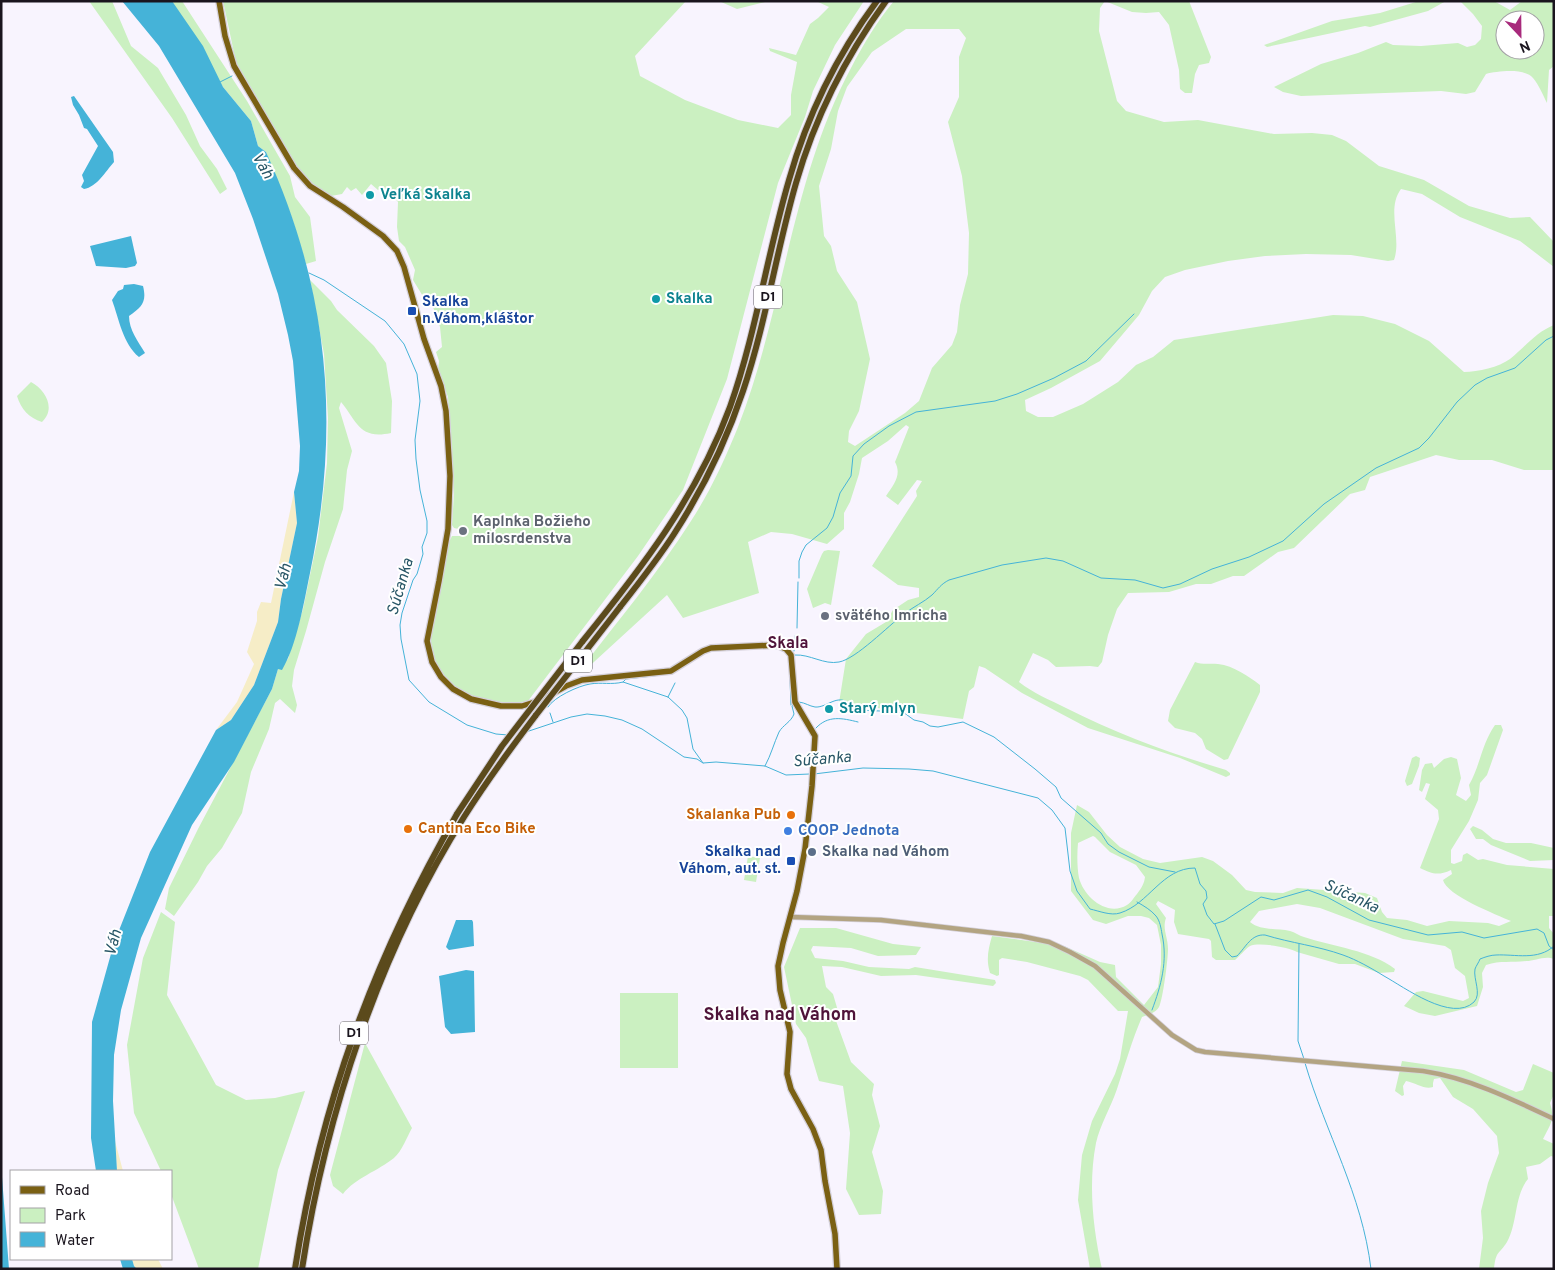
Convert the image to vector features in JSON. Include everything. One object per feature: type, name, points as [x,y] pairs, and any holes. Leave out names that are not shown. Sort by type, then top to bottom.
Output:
[{"type":"highway","name":"D1","points":[[295,1269],[305,1212],[324,1127],[358,1022],[377,973],[413,894],[502,746],[645,562],[678,513],[713,448],[737,387],[789,180],[802,141],[832,72],[877,1]]},
{"type":"highway","name":"D1","points":[[302,1269],[323,1163],[342,1093],[356,1048],[401,936],[460,816],[645,574],[689,510],[720,450],[743,390],[766,308],[796,182],[810,141],[836,80],[886,1]]},
{"type":"main road","points":[[219,1],[225,36],[234,66],[297,173],[310,186],[384,236],[396,250],[404,267],[424,339],[441,386],[446,410],[450,476],[448,528],[440,581],[427,641],[432,662],[443,680],[453,689],[471,699],[501,706],[522,706],[541,700],[566,686],[582,680],[671,671],[710,648],[774,645],[783,647],[791,655],[795,703],[815,736],[805,849],[780,952],[778,972],[780,990],[790,1032],[788,1078],[791,1088],[822,1150],[825,1181],[835,1234],[837,1269]]},
{"type":"street","points":[[790,916],[881,920],[1040,940],[1070,952],[1096,966],[1172,1035],[1196,1050],[1423,1071],[1447,1075],[1477,1085],[1554,1119]]},
{"type":"green space","points":[[89,1],[112,1],[131,46],[158,68],[186,115],[200,146],[217,169],[227,189],[220,194],[172,118]]},
{"type":"green space","points":[[172,1],[182,1],[247,101],[290,176],[295,197],[310,217],[316,261],[306,264],[292,218],[266,152],[258,146],[251,121],[223,87]]},
{"type":"green space","points":[[223,1],[686,1],[635,56],[640,76],[685,100],[738,120],[778,128],[791,115],[791,95],[797,62],[770,51],[769,48],[796,55],[810,24],[829,7],[816,1],[864,1],[835,45],[813,91],[805,117],[778,183],[727,379],[683,490],[638,556],[528,701],[518,704],[507,704],[466,693],[442,675],[433,656],[430,637],[431,629],[447,552],[452,536],[462,536],[463,530],[454,528],[452,525],[454,494],[448,397],[438,370],[439,361],[436,352],[442,347],[440,327],[432,304],[424,298],[413,280],[415,270],[405,247],[399,241],[397,227],[398,202],[393,197],[380,192],[380,188],[378,190],[371,184],[362,195],[356,188],[351,191],[347,187],[342,194],[331,196],[298,172],[236,62]]},
{"type":"green space","points":[[719,1],[769,1],[737,9]]},
{"type":"green space","points":[[894,1],[1105,1],[1100,8],[1099,31],[1117,101],[1126,111],[1164,122],[1198,120],[1274,134],[1312,133],[1332,135],[1346,141],[1379,166],[1424,180],[1469,206],[1510,218],[1530,217],[1554,242],[1554,267],[1520,241],[1460,217],[1422,194],[1401,189],[1397,197],[1394,214],[1396,251],[1394,260],[1388,261],[1351,255],[1306,254],[1265,256],[1185,270],[1165,277],[1152,291],[1139,315],[1100,361],[1025,400],[1026,411],[1038,417],[1053,417],[1083,404],[1118,382],[1136,365],[1153,357],[1174,340],[1333,315],[1363,316],[1395,324],[1429,341],[1464,372],[1476,371],[1505,362],[1536,336],[1554,325],[1554,470],[1524,470],[1492,460],[1459,460],[1436,455],[1370,477],[1365,490],[1350,494],[1294,548],[1278,552],[1244,576],[1233,576],[1211,584],[1196,584],[1169,592],[1128,593],[1117,609],[1108,635],[1102,662],[1098,667],[1056,667],[1048,660],[1033,653],[1019,682],[1030,690],[1125,735],[1226,770],[1230,775],[1226,777],[1180,758],[1088,728],[1022,693],[979,666],[974,687],[969,691],[963,719],[839,703],[846,659],[866,634],[886,622],[893,610],[908,600],[919,597],[919,588],[898,585],[872,566],[917,496],[916,491],[922,481],[917,480],[898,505],[886,496],[897,475],[898,471],[895,462],[909,427],[906,425],[888,441],[862,458],[850,502],[844,513],[844,529],[827,544],[792,534],[771,532],[748,542],[759,593],[683,618],[667,595],[583,672],[580,670],[665,559],[705,499],[722,463],[738,427],[754,382],[814,155],[831,111],[851,68],[871,33]],"holes":[[[906,29],[959,29],[966,38],[959,57],[959,97],[948,122],[962,176],[969,233],[968,274],[960,305],[957,332],[952,345],[932,368],[919,401],[905,413],[855,446],[848,442],[849,431],[859,411],[870,359],[857,302],[837,271],[831,246],[824,236],[819,186],[831,149],[838,111],[847,87],[872,52]]]},
{"type":"green space","points":[[1105,1],[1189,1],[1211,57],[1209,63],[1199,65],[1195,74],[1192,93],[1185,93],[1180,89],[1179,70],[1169,25],[1159,12],[1132,12]]},
{"type":"green space","points":[[1419,1],[1446,1],[1428,11],[1370,27],[1365,26],[1267,47],[1264,45],[1332,21],[1380,13]]},
{"type":"green space","points":[[1460,1],[1494,1],[1510,10],[1522,1],[1554,1],[1554,66],[1549,70],[1547,103],[1533,78],[1524,73],[1511,71],[1486,74],[1475,92],[1466,94],[1441,91],[1301,96],[1283,92],[1274,87],[1321,64],[1386,42],[1393,45],[1421,46],[1458,43],[1467,47],[1475,45],[1481,39],[1482,26]]},
{"type":"green space","points":[[310,280],[331,301],[337,310],[374,346],[386,363],[392,401],[391,433],[372,434],[365,431],[355,422],[341,402],[339,408],[352,451],[347,470],[343,509],[325,562],[294,670],[292,686],[297,705],[295,713],[280,699],[275,703],[269,729],[251,772],[242,813],[222,848],[207,866],[174,916],[165,909],[169,888],[272,689],[278,669],[288,659],[303,609],[318,537],[327,463],[328,418],[324,354]]},
{"type":"green space","points":[[31,382],[45,395],[49,406],[46,417],[42,422],[26,412],[17,396]]},
{"type":"green space","points":[[828,550],[840,551],[831,605],[825,603],[813,608],[807,589],[822,554]]},
{"type":"green space","points":[[1195,662],[1230,667],[1260,685],[1260,692],[1228,759],[1224,760],[1206,749],[1202,739],[1195,733],[1175,728],[1168,721],[1170,710]]},
{"type":"green space","points":[[1495,725],[1501,725],[1503,730],[1487,775],[1480,783],[1478,800],[1469,821],[1451,850],[1451,863],[1454,864],[1462,861],[1463,855],[1467,853],[1478,860],[1483,859],[1507,865],[1554,869],[1554,916],[1549,916],[1549,928],[1554,934],[1554,959],[1544,958],[1486,965],[1482,973],[1483,987],[1477,1006],[1435,1016],[1419,1013],[1404,1006],[1416,992],[1423,991],[1463,1001],[1469,998],[1465,976],[1455,968],[1451,950],[1445,946],[1403,939],[1320,908],[1297,904],[1259,911],[1250,922],[1259,927],[1290,931],[1363,953],[1395,969],[1394,972],[1379,973],[1355,964],[1339,964],[1288,948],[1267,945],[1250,946],[1235,960],[1216,960],[1212,957],[1211,941],[1209,939],[1178,934],[1174,922],[1175,910],[1158,901],[1156,904],[1166,918],[1165,926],[1168,945],[1161,1003],[1156,1011],[1142,1017],[1115,1096],[1096,1143],[1092,1190],[1096,1238],[1102,1269],[1090,1269],[1078,1200],[1082,1155],[1092,1121],[1115,1074],[1120,1059],[1128,1011],[1118,1011],[1088,980],[1080,976],[1027,962],[1002,958],[999,960],[999,975],[997,976],[990,973],[988,959],[992,936],[1064,946],[1100,962],[1115,965],[1116,977],[1144,1005],[1158,987],[1161,945],[1157,925],[1149,918],[1141,916],[1128,916],[1106,924],[1093,920],[1071,891],[1071,833],[1077,805],[1089,812],[1107,835],[1120,847],[1143,859],[1160,863],[1202,857],[1213,861],[1232,875],[1246,890],[1283,893],[1297,888],[1365,893],[1377,898],[1382,912],[1387,918],[1407,920],[1427,926],[1449,921],[1488,923],[1499,926],[1511,921],[1473,904],[1446,886],[1443,880],[1452,874],[1451,870],[1435,874],[1420,868],[1439,819],[1438,810],[1425,799],[1430,784],[1426,783],[1422,792],[1419,790],[1422,770],[1425,764],[1432,763],[1434,768],[1444,759],[1451,757],[1457,759],[1461,778],[1456,795],[1466,801],[1471,795],[1469,785]],"holes":[[[1093,836],[1110,852],[1136,865],[1145,877],[1140,889],[1127,905],[1112,909],[1104,907],[1091,898],[1082,885],[1078,869],[1078,843]]]},
{"type":"green space","points":[[1416,756],[1420,758],[1419,766],[1412,784],[1407,786],[1405,781],[1412,758]]},
{"type":"green space","points":[[1473,826],[1482,830],[1493,839],[1506,843],[1531,843],[1554,848],[1554,860],[1530,861],[1491,845],[1483,839],[1476,839],[1470,829]]},
{"type":"green space","points":[[748,856],[760,858],[756,882],[744,880]]},
{"type":"green space","points":[[161,912],[175,922],[167,995],[216,1085],[246,1100],[275,1098],[305,1091],[278,1170],[258,1269],[199,1269],[172,1197],[172,1170],[161,1170],[134,1113],[127,1045],[143,958]]},
{"type":"green space","points":[[800,928],[836,928],[893,944],[921,947],[916,955],[878,956],[851,948],[813,946],[811,950],[815,958],[843,961],[869,967],[909,969],[915,967],[995,980],[996,983],[993,986],[916,975],[881,976],[842,967],[822,966],[826,987],[833,994],[838,1011],[835,1018],[851,1062],[874,1084],[872,1095],[880,1126],[872,1152],[883,1191],[881,1214],[859,1215],[846,1189],[850,1133],[843,1086],[819,1081],[806,1038],[796,1024],[784,967]]},
{"type":"green space","points":[[620,993],[678,993],[678,1068],[620,1068]]},
{"type":"green space","points":[[365,1043],[412,1128],[402,1148],[394,1158],[354,1183],[343,1194],[333,1186],[330,1175]]},
{"type":"green space","points":[[1402,1061],[1464,1070],[1516,1092],[1523,1090],[1533,1064],[1554,1073],[1554,1094],[1550,1103],[1552,1117],[1543,1139],[1554,1144],[1554,1157],[1551,1156],[1540,1164],[1526,1167],[1528,1179],[1520,1193],[1513,1226],[1507,1242],[1497,1256],[1494,1269],[1479,1269],[1483,1238],[1481,1211],[1488,1183],[1499,1153],[1497,1136],[1473,1109],[1453,1097],[1440,1078],[1434,1079],[1433,1087],[1430,1088],[1406,1081],[1403,1086],[1404,1095],[1402,1096],[1395,1091]]},
{"type":"sand","points":[[294,492],[297,523],[278,622],[254,685],[231,720],[216,730],[237,702],[254,664],[247,652],[261,602],[271,603]]},
{"type":"sand","points":[[115,1141],[123,1170],[117,1170]]},
{"type":"sand","points":[[132,1260],[158,1260],[163,1269],[137,1269]]},
{"type":"water","name":"Váh","points":[[122,1],[172,1],[203,46],[223,87],[251,121],[258,146],[266,152],[287,204],[304,255],[316,307],[323,359],[326,411],[325,464],[320,518],[305,597],[292,648],[282,670],[278,669],[272,689],[234,762],[192,825],[141,938],[121,1010],[114,1055],[113,1101],[117,1170],[96,1170],[91,1138],[92,1022],[114,943],[150,852],[216,730],[231,720],[254,685],[278,622],[297,523],[294,492],[299,471],[300,446],[293,361],[278,294],[253,219],[235,173],[159,46]]},
{"type":"water","points":[[74,96],[113,152],[114,162],[97,182],[84,189],[81,187],[84,181],[82,175],[98,146],[87,129],[84,128],[73,105],[71,97]]},
{"type":"water","points":[[131,236],[137,263],[135,266],[126,268],[96,266],[90,246]]},
{"type":"water","points":[[134,284],[143,286],[144,292],[142,304],[129,316],[132,331],[145,353],[139,357],[125,338],[112,300],[118,291],[123,289],[124,285]]},
{"type":"water","points":[[456,920],[472,920],[474,946],[449,950],[446,947]]},
{"type":"water","points":[[466,970],[474,971],[475,1032],[451,1034],[445,1027],[439,976]]},
{"type":"water","points":[[1,1164],[9,1269],[1,1269]]},
{"type":"water","points":[[120,1260],[132,1260],[137,1269],[123,1269]]},
{"type":"waterway","points":[[220,82],[232,76]]},
{"type":"waterway","name":"Súčanka","points":[[309,273],[324,280],[385,321],[404,344],[417,374],[420,401],[415,440],[416,459],[427,521],[427,533],[422,547],[423,554],[402,613],[400,625],[409,680],[429,702],[467,725],[496,734],[508,735]]},
{"type":"waterway","points":[[799,578],[799,561],[802,552],[806,545],[827,528],[833,517],[840,493],[851,476],[853,456],[864,444],[889,426],[916,412],[995,401],[1054,378],[1086,361],[1134,314]]},
{"type":"waterway","points":[[795,655],[833,663],[846,660],[863,649],[904,614],[929,598],[949,580],[1002,565],[1046,558],[1063,561],[1101,578],[1135,580],[1163,588],[1180,584],[1212,569],[1249,557],[1283,541],[1324,504],[1376,468],[1419,448],[1457,402],[1475,385],[1487,378],[1515,368],[1546,340],[1554,336]]},
{"type":"waterway","points":[[797,628],[798,582]]},
{"type":"waterway","points":[[794,651],[795,636]]},
{"type":"waterway","points":[[623,682],[626,679],[661,675]]},
{"type":"waterway","points":[[790,679],[791,705]]},
{"type":"waterway","points":[[548,707],[555,699],[567,692],[594,683],[623,682],[668,697],[682,710],[687,718],[693,749],[703,763]]},
{"type":"waterway","points":[[668,697],[675,683]]},
{"type":"waterway","points":[[799,702],[819,707],[843,700],[857,710],[903,712],[914,720],[938,727],[963,722],[994,737],[1035,769],[1056,787],[1061,798],[1101,833],[1108,844],[1119,852],[1149,867],[1175,872]]},
{"type":"waterway","points":[[765,766],[779,732],[794,714],[793,705]]},
{"type":"waterway","points":[[550,713],[553,722]]},
{"type":"waterway","name":"Súčanka","points":[[526,732],[571,717],[587,714],[605,716],[622,720],[642,729],[684,757],[697,759],[703,763],[716,762],[765,766],[786,775],[810,774]]},
{"type":"waterway","points":[[816,728],[830,719],[858,722]]},
{"type":"waterway","name":"Súčanka","points":[[814,774],[863,768],[933,771],[1038,798],[1052,810],[1065,828],[1070,871],[1077,891],[1090,909],[1105,913],[1120,913],[1139,902],[1173,874],[1195,868],[1200,884],[1206,891],[1207,898],[1203,904],[1207,915],[1214,924],[1224,921],[1261,897],[1274,900],[1308,890],[1327,897],[1369,920],[1428,935],[1462,932],[1484,938],[1537,929],[1544,933],[1549,946],[1554,950]]},
{"type":"waterway","points":[[1137,902],[1150,910],[1157,918],[1161,927],[1164,944],[1163,973],[1152,1010]]},
{"type":"waterway","points":[[1215,924],[1225,950],[1232,957],[1237,956],[1252,939],[1265,935],[1324,949],[1348,957],[1369,967],[1415,995],[1441,1006],[1453,1008],[1465,1007],[1476,999],[1475,969],[1480,959],[1494,955],[1526,956],[1541,954],[1554,946]]},
{"type":"waterway","points":[[1299,944],[1298,1041],[1304,1059]]},
{"type":"waterway","points":[[1305,1063],[1313,1089],[1352,1190],[1360,1215],[1371,1269]]},
{"type":"place","name":"Veľká Skalka","points":[[370,195]]},
{"type":"place","name":"Skalka","points":[[656,299]]},
{"type":"place","name":"Skalka n.Váhom,kláštor","points":[[412,311]]},
{"type":"place","name":"Kaplnka Božieho milosrdenstva","points":[[463,531]]},
{"type":"place","name":"svätého Imricha","points":[[825,616]]},
{"type":"place","name":"Starý mlyn","points":[[829,709]]},
{"type":"place","name":"Skalanka Pub","points":[[791,815]]},
{"type":"place","name":"Cantina Eco Bike","points":[[408,829]]},
{"type":"place","name":"COOP Jednota","points":[[788,831]]},
{"type":"place","name":"Skalka nad Váhom","points":[[812,852]]},
{"type":"place","name":"Skalka nad Váhom, aut. st.","points":[[791,861]]},
{"type":"district","name":"Skala","points":[[788,644]]},
{"type":"district","name":"Skalka nad Váhom","points":[[780,1015]]}]
